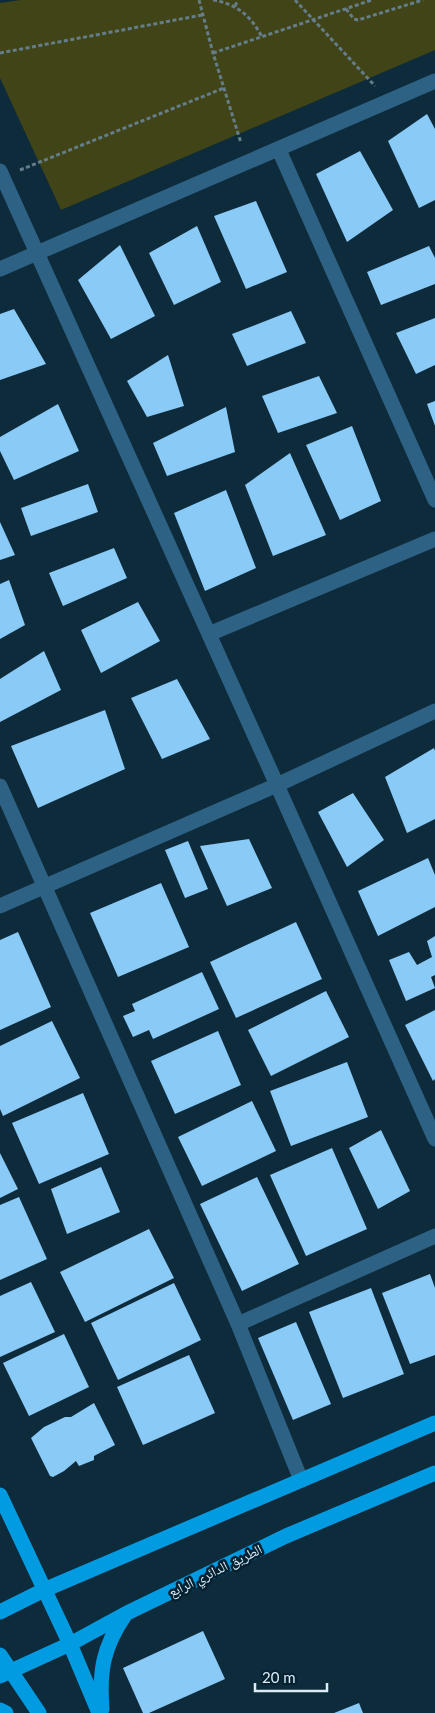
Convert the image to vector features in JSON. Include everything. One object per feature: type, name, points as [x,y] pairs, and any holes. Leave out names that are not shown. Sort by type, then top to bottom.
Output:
[{"type":"main road","points":[[0,1612],[44,1590],[435,1423]]},
{"type":"main road","name":"الطريق الدائري الرابع","points":[[5,1674],[70,1644],[127,1613],[286,1536],[435,1473]]},
{"type":"main road","points":[[0,1495],[101,1713]]},
{"type":"main road","points":[[101,1713],[101,1677],[105,1654],[114,1632],[127,1613]]},
{"type":"main road","points":[[0,1655],[5,1674],[39,1713]]},
{"type":"main road","points":[[0,1710],[6,1713]]},
{"type":"street","points":[[0,269],[435,81]]},
{"type":"street","points":[[279,150],[435,500]]},
{"type":"street","points":[[1,174],[435,1138]]},
{"type":"street","points":[[209,634],[435,539]]},
{"type":"street","points":[[0,906],[277,785],[435,711]]},
{"type":"street","points":[[0,786],[238,1324],[302,1480]]},
{"type":"street","points":[[238,1324],[435,1236]]},
{"type":"path","points":[[205,0],[199,0],[202,15],[247,163]]},
{"type":"path","points":[[213,0],[235,6],[246,14],[256,24],[262,37]]},
{"type":"path","points":[[235,6],[238,0]]},
{"type":"path","points":[[295,0],[390,101]]},
{"type":"path","points":[[213,53],[372,0]]},
{"type":"path","points":[[346,9],[354,19],[358,20],[423,0]]},
{"type":"path","points":[[0,54],[202,15]]},
{"type":"path","points":[[1,174],[224,88]]},
{"type":"green space","points":[[21,0],[435,0],[435,50],[61,210],[0,78],[0,3]]},
{"type":"building","points":[[427,114],[435,129],[435,200],[419,208],[388,141]]},
{"type":"building","points":[[360,151],[393,210],[347,242],[316,174]]},
{"type":"building","points":[[256,201],[287,272],[246,289],[214,216]]},
{"type":"building","points":[[197,226],[221,282],[174,305],[149,253]]},
{"type":"building","points":[[120,245],[155,316],[111,339],[78,280]]},
{"type":"building","points":[[429,246],[435,258],[435,284],[381,305],[367,272]]},
{"type":"building","points":[[14,309],[46,364],[0,380],[0,314]]},
{"type":"building","points":[[291,311],[306,343],[247,366],[232,334]]},
{"type":"building","points":[[435,318],[435,365],[416,374],[396,333]]},
{"type":"building","points":[[168,355],[184,406],[147,417],[127,381]]},
{"type":"building","points":[[319,376],[337,413],[278,433],[262,396]]},
{"type":"building","points":[[435,401],[435,426],[427,404]]},
{"type":"building","points":[[58,404],[79,451],[14,480],[0,451],[0,437]]},
{"type":"building","points":[[226,407],[235,452],[167,476],[153,443]]},
{"type":"building","points":[[352,426],[381,501],[340,520],[306,445]]},
{"type":"building","points":[[290,453],[326,535],[273,556],[245,485]]},
{"type":"building","points":[[88,484],[98,512],[31,536],[21,508]]},
{"type":"building","points":[[226,490],[256,568],[205,591],[174,513]]},
{"type":"building","points":[[0,522],[15,555],[0,560]]},
{"type":"building","points":[[114,548],[127,578],[63,606],[49,573]]},
{"type":"building","points":[[9,580],[25,625],[0,639],[0,584]]},
{"type":"building","points":[[138,602],[160,641],[101,673],[81,630]]},
{"type":"building","points":[[44,651],[61,690],[0,722],[0,679]]},
{"type":"building","points":[[177,679],[210,739],[162,759],[131,698]]},
{"type":"building","points":[[105,710],[125,769],[38,808],[11,746]]},
{"type":"building","points":[[434,748],[435,819],[407,833],[385,777]]},
{"type":"building","points":[[353,793],[384,840],[347,867],[318,812]]},
{"type":"building","points":[[249,839],[272,888],[227,906],[200,846]]},
{"type":"building","points":[[188,841],[208,889],[185,898],[165,850]]},
{"type":"building","points":[[428,858],[435,875],[435,907],[378,936],[358,891]]},
{"type":"building","points":[[161,883],[189,947],[118,977],[90,913]]},
{"type":"building","points":[[296,922],[322,979],[236,1018],[210,962]]},
{"type":"building","points":[[18,932],[51,1007],[0,1030],[0,940]]},
{"type":"building","points":[[435,936],[435,975],[431,977],[435,988],[406,1001],[389,960],[409,952],[417,965],[432,957],[427,941]]},
{"type":"building","points":[[202,972],[219,1009],[153,1039],[149,1030],[133,1037],[123,1016],[135,1011],[132,1004]]},
{"type":"building","points":[[326,991],[349,1037],[271,1076],[248,1030]]},
{"type":"building","points":[[435,1010],[435,1079],[433,1081],[405,1025]]},
{"type":"building","points":[[52,1021],[80,1078],[3,1116],[0,1109],[0,1046]]},
{"type":"building","points":[[218,1031],[241,1085],[175,1114],[151,1061]]},
{"type":"building","points":[[347,1062],[368,1117],[291,1146],[270,1091]]},
{"type":"building","points":[[83,1093],[109,1154],[39,1184],[12,1123]]},
{"type":"building","points":[[252,1101],[276,1151],[202,1186],[178,1137]]},
{"type":"building","points":[[381,1130],[410,1191],[378,1209],[349,1148]]},
{"type":"building","points":[[332,1148],[367,1229],[306,1256],[270,1175]]},
{"type":"building","points":[[0,1153],[18,1189],[0,1198]]},
{"type":"building","points":[[101,1167],[120,1212],[67,1234],[51,1189]]},
{"type":"building","points":[[257,1177],[299,1264],[242,1291],[200,1204]]},
{"type":"building","points":[[19,1197],[47,1259],[0,1280],[0,1205]]},
{"type":"building","points":[[149,1229],[174,1278],[85,1322],[60,1272]]},
{"type":"building","points":[[430,1274],[435,1288],[435,1355],[410,1364],[382,1293]]},
{"type":"building","points":[[31,1282],[55,1332],[0,1357],[0,1296]]},
{"type":"building","points":[[174,1283],[201,1340],[118,1380],[91,1323]]},
{"type":"building","points":[[371,1288],[404,1374],[343,1398],[309,1312]]},
{"type":"building","points":[[296,1322],[331,1404],[293,1420],[258,1338]]},
{"type":"building","points":[[64,1334],[89,1387],[29,1416],[3,1363]]},
{"type":"building","points":[[189,1355],[215,1413],[143,1445],[117,1387]]},
{"type":"building","points":[[94,1403],[115,1445],[94,1456],[94,1460],[79,1466],[76,1461],[64,1471],[53,1477],[50,1476],[31,1438],[44,1427],[65,1417],[71,1417]]},
{"type":"building","points":[[203,1631],[225,1679],[149,1713],[143,1713],[123,1668]]},
{"type":"building","points":[[359,1703],[363,1713],[334,1713]]}]
